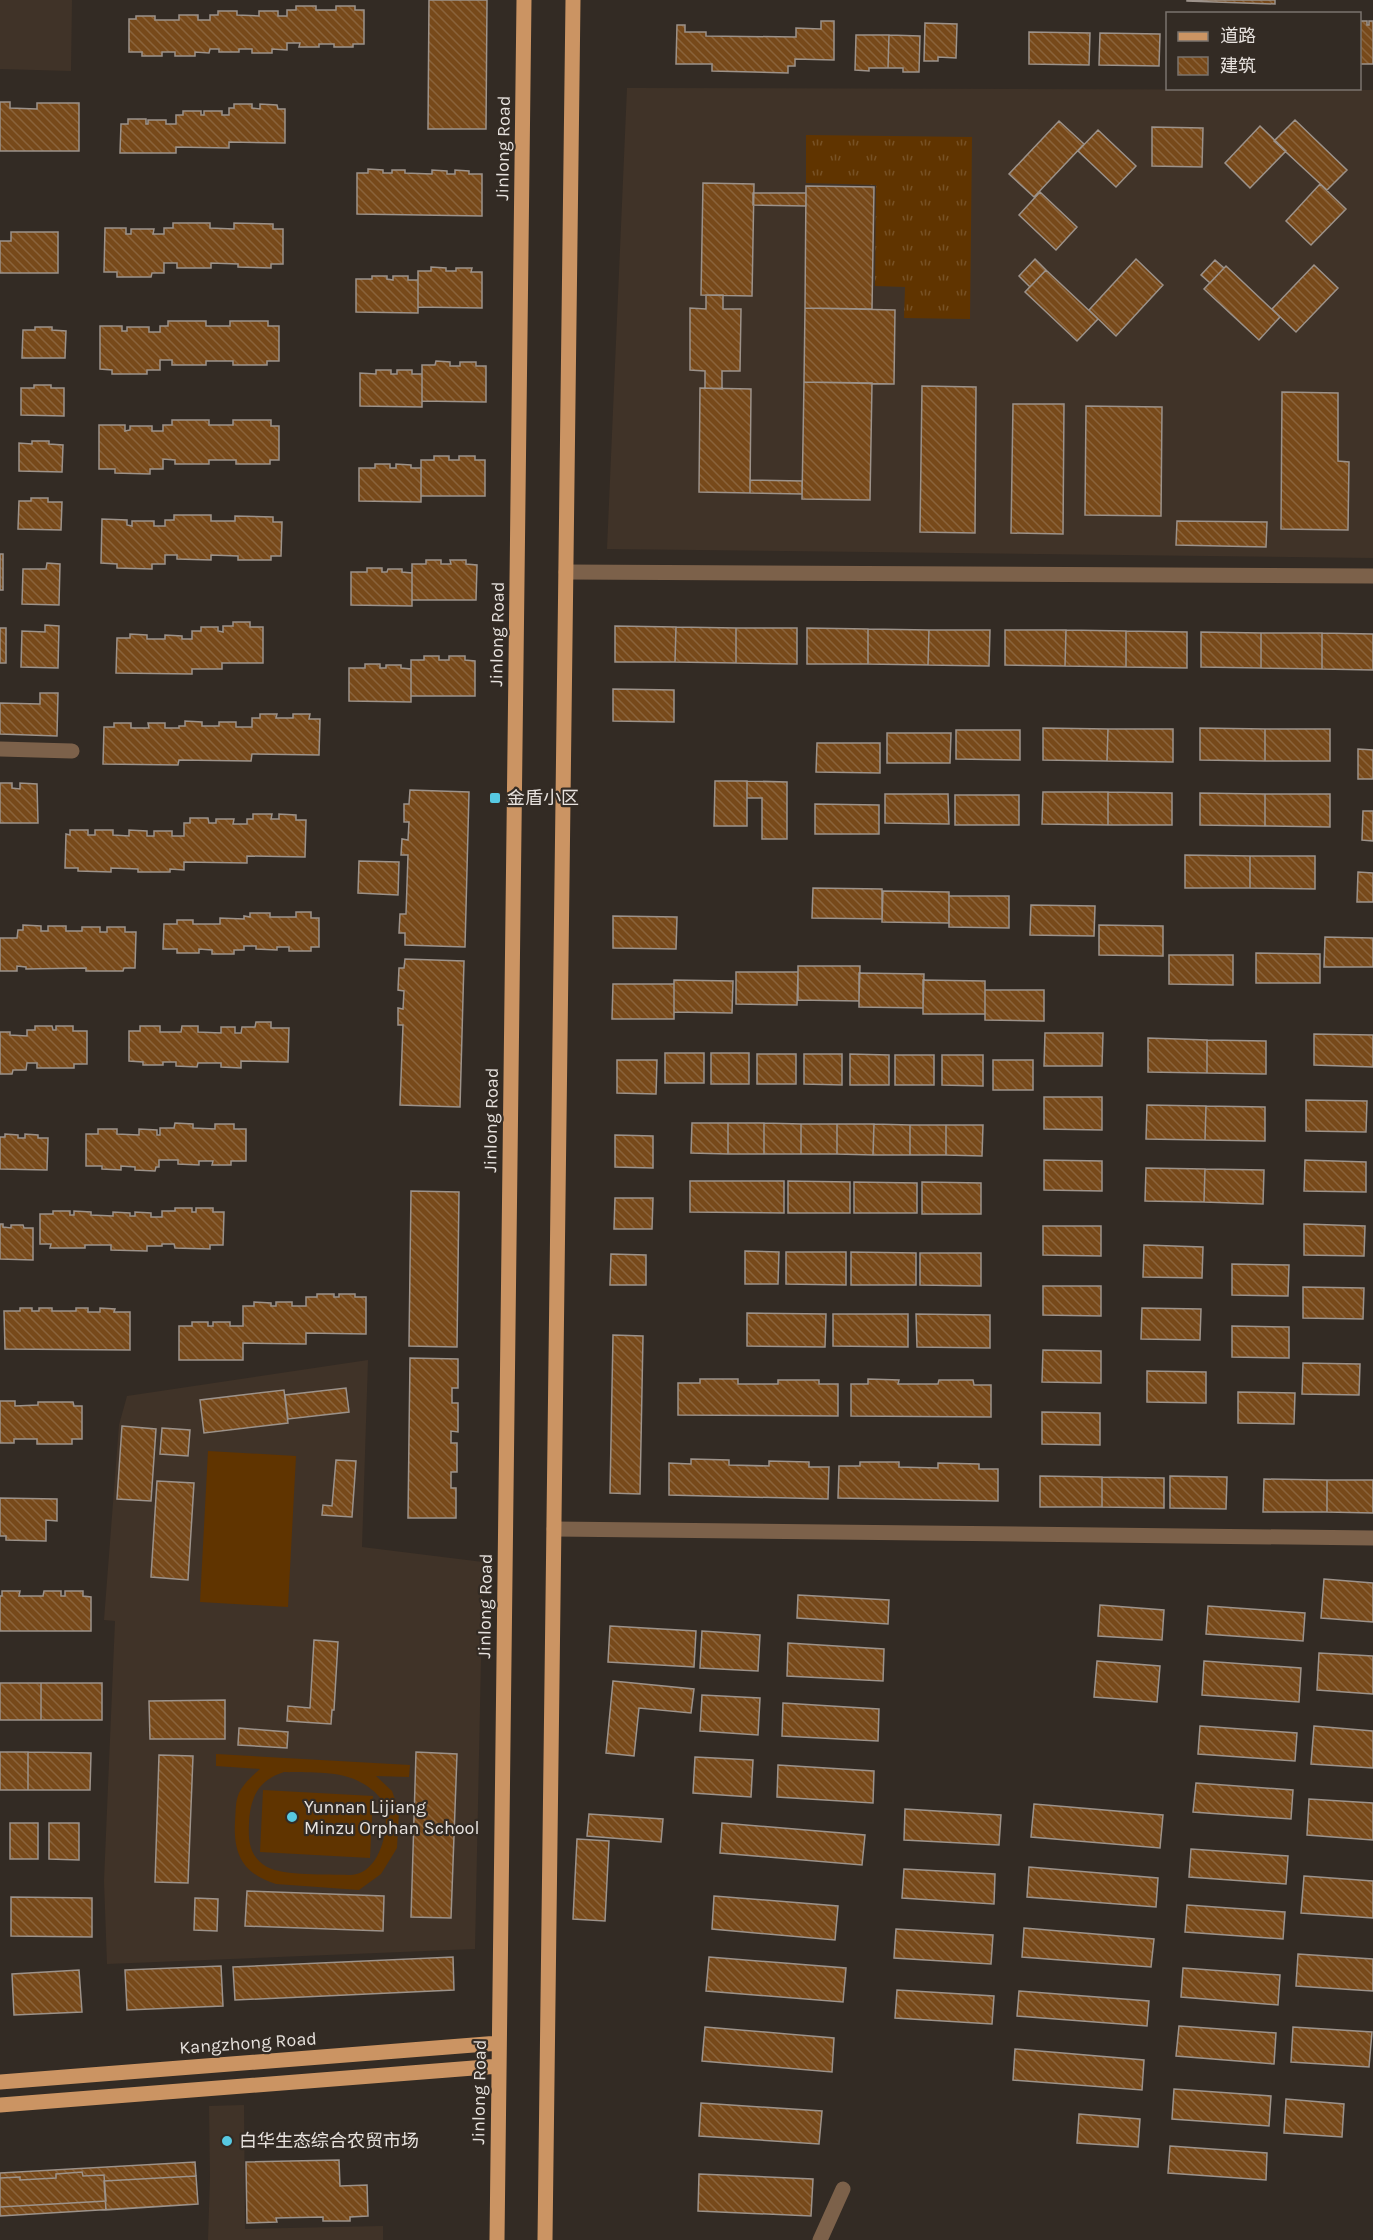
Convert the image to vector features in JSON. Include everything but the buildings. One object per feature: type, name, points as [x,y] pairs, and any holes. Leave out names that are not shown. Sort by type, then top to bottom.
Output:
[{"type":"main road","name":"Jinlong Road","points":[[496,2240],[524,0]]},
{"type":"main road","points":[[545,2240],[573,0]]},
{"type":"main road","name":"Kangzhong Road","points":[[0,2082],[499,2043]]},
{"type":"main road","points":[[0,2105],[499,2066]]},
{"type":"street","points":[[566,572],[1373,576]]},
{"type":"street","points":[[0,749],[72,751]]},
{"type":"street","points":[[554,1529],[1373,1538]]},
{"type":"street","points":[[820,2240],[843,2189]]},
{"type":"shaded area","points":[[0,0],[72,0],[71,71],[0,69]]},
{"type":"shaded area","points":[[627,88],[1373,90],[1373,558],[607,549]]},
{"type":"shaded area","points":[[368,1360],[362,1547],[483,1562],[475,1949],[107,1964],[104,1881],[115,1621],[104,1620],[119,1425],[127,1396]]},
{"type":"shaded area","name":"白华生态综合农贸市场","points":[[244,2105],[245,2229],[383,2226],[383,2240],[208,2240],[209,2106]]},
{"type":"green space","points":[[806,135],[972,137],[970,319],[904,318],[905,287],[875,286],[876,185],[806,183]]},
{"type":"green space","points":[[208,1451],[296,1456],[288,1607],[200,1602]]},
{"type":"green space","points":[[216,1754],[410,1765],[409,1777],[376,1776],[392,1791],[399,1811],[397,1848],[381,1874],[359,1890],[276,1884],[265,1880],[255,1875],[242,1861],[238,1853],[235,1833],[239,1793],[260,1769],[216,1766]],"holes":[[[284,1772],[323,1773],[352,1778],[372,1789],[379,1796],[385,1809],[385,1834],[382,1846],[369,1867],[360,1873],[349,1875],[295,1873],[275,1870],[257,1859],[251,1849],[249,1837],[251,1806],[262,1785],[275,1775]]]},
{"type":"green space","points":[[263,1790],[373,1796],[370,1858],[260,1852]]},
{"type":"place","name":"金盾小区","points":[[495,798]]},
{"type":"place","name":"Yunnan Lijiang Minzu Orphan School","points":[[292,1817]]},
{"type":"place","name":"白华生态综合农贸市场","points":[[227,2141]]}]
